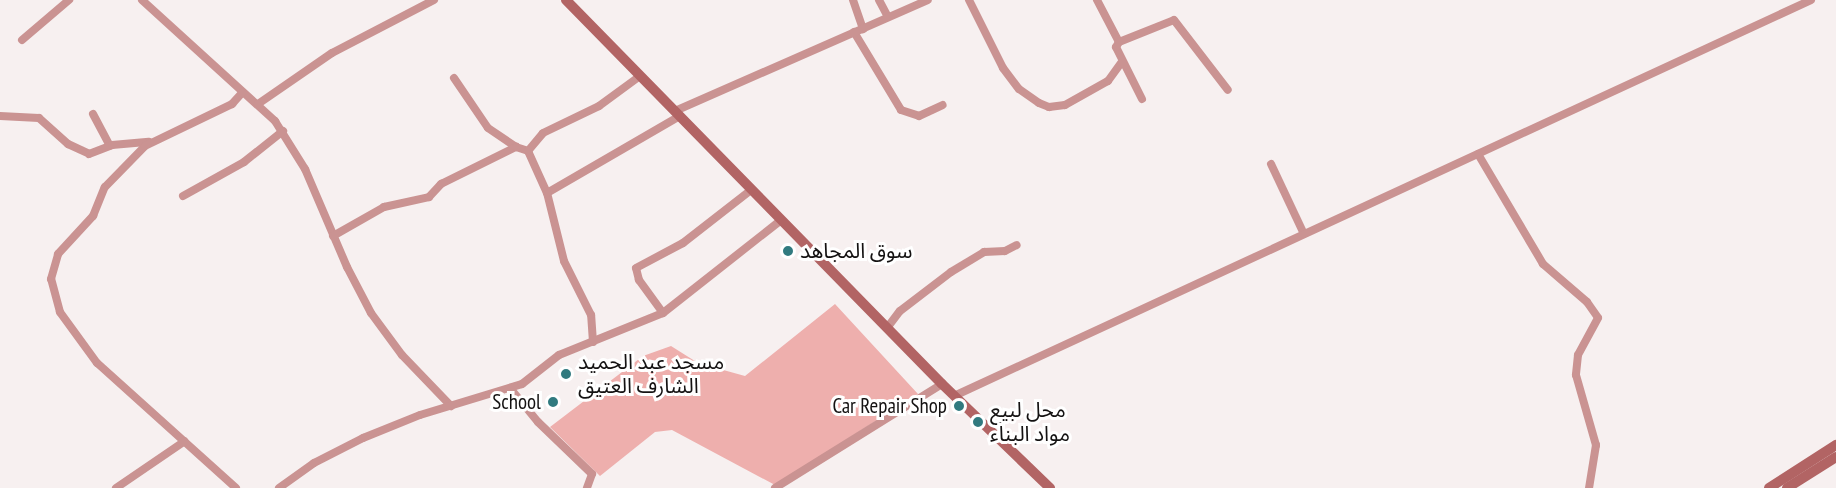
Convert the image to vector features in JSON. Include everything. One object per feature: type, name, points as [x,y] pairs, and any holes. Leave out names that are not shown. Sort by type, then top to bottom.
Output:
[{"type":"main road","points":[[566,0],[886,328],[1050,488]]},
{"type":"main road","points":[[1769,488],[1836,445]]},
{"type":"main road","points":[[1787,488],[1836,457]]},
{"type":"street","points":[[22,40],[69,0]]},
{"type":"street","points":[[142,0],[231,78],[242,93],[258,104],[283,132],[305,169],[333,236],[381,328],[451,406]]},
{"type":"street","points":[[258,104],[332,53],[434,0]]},
{"type":"street","points":[[853,0],[858,31],[901,110],[919,116],[943,105]]},
{"type":"street","points":[[879,0],[888,17]]},
{"type":"street","points":[[547,193],[677,114],[928,0]]},
{"type":"street","points":[[969,0],[1003,68],[1019,89],[1039,103],[1049,107],[1065,105],[1108,81],[1121,63]]},
{"type":"street","points":[[1097,0],[1119,42]]},
{"type":"street","points":[[954,396],[1811,0]]},
{"type":"street","points":[[1142,99],[1115,49],[1119,42],[1176,20],[1228,90]]},
{"type":"street","points":[[528,151],[543,133],[599,106],[640,76]]},
{"type":"street","points":[[454,78],[488,128],[516,147],[528,151],[547,193],[564,261],[591,315],[593,342]]},
{"type":"street","points":[[236,488],[97,363],[60,312],[51,288],[58,254],[93,216],[109,182],[150,142],[227,106],[242,93]]},
{"type":"street","points":[[93,114],[110,146]]},
{"type":"street","points":[[0,116],[46,121],[64,141],[86,154],[110,146],[150,142]]},
{"type":"street","points":[[183,196],[244,162],[283,132]]},
{"type":"street","points":[[333,236],[384,207],[429,197],[441,184],[516,147]]},
{"type":"street","points":[[1478,154],[1543,264],[1587,302],[1598,318],[1576,367],[1596,445],[1589,488]]},
{"type":"street","points":[[1271,164],[1304,234]]},
{"type":"street","points":[[663,313],[639,280],[636,268],[683,243],[751,190]]},
{"type":"street","points":[[279,488],[353,442],[451,406],[510,388],[532,378],[560,355],[663,313],[781,220]]},
{"type":"street","points":[[886,328],[900,311],[951,272],[984,252],[1005,252],[1017,245]]},
{"type":"street","points":[[779,487],[942,384]]},
{"type":"street","points":[[510,388],[592,474],[586,488]]},
{"type":"street","points":[[116,488],[185,441]]},
{"type":"shaded area","points":[[835,304],[918,394],[775,485],[672,430],[655,432],[600,476],[550,427],[643,356],[671,346],[698,363],[745,376]]},
{"type":"place","name":"سوق المجاهد","points":[[788,251]]},
{"type":"place","name":"مسجد عبد الحميد الشارف العتيق","points":[[566,374]]},
{"type":"place","name":"School","points":[[553,402]]},
{"type":"place","name":"Car Repair Shop","points":[[959,406]]},
{"type":"place","name":"محل لبيع مواد البناء","points":[[978,422]]}]
